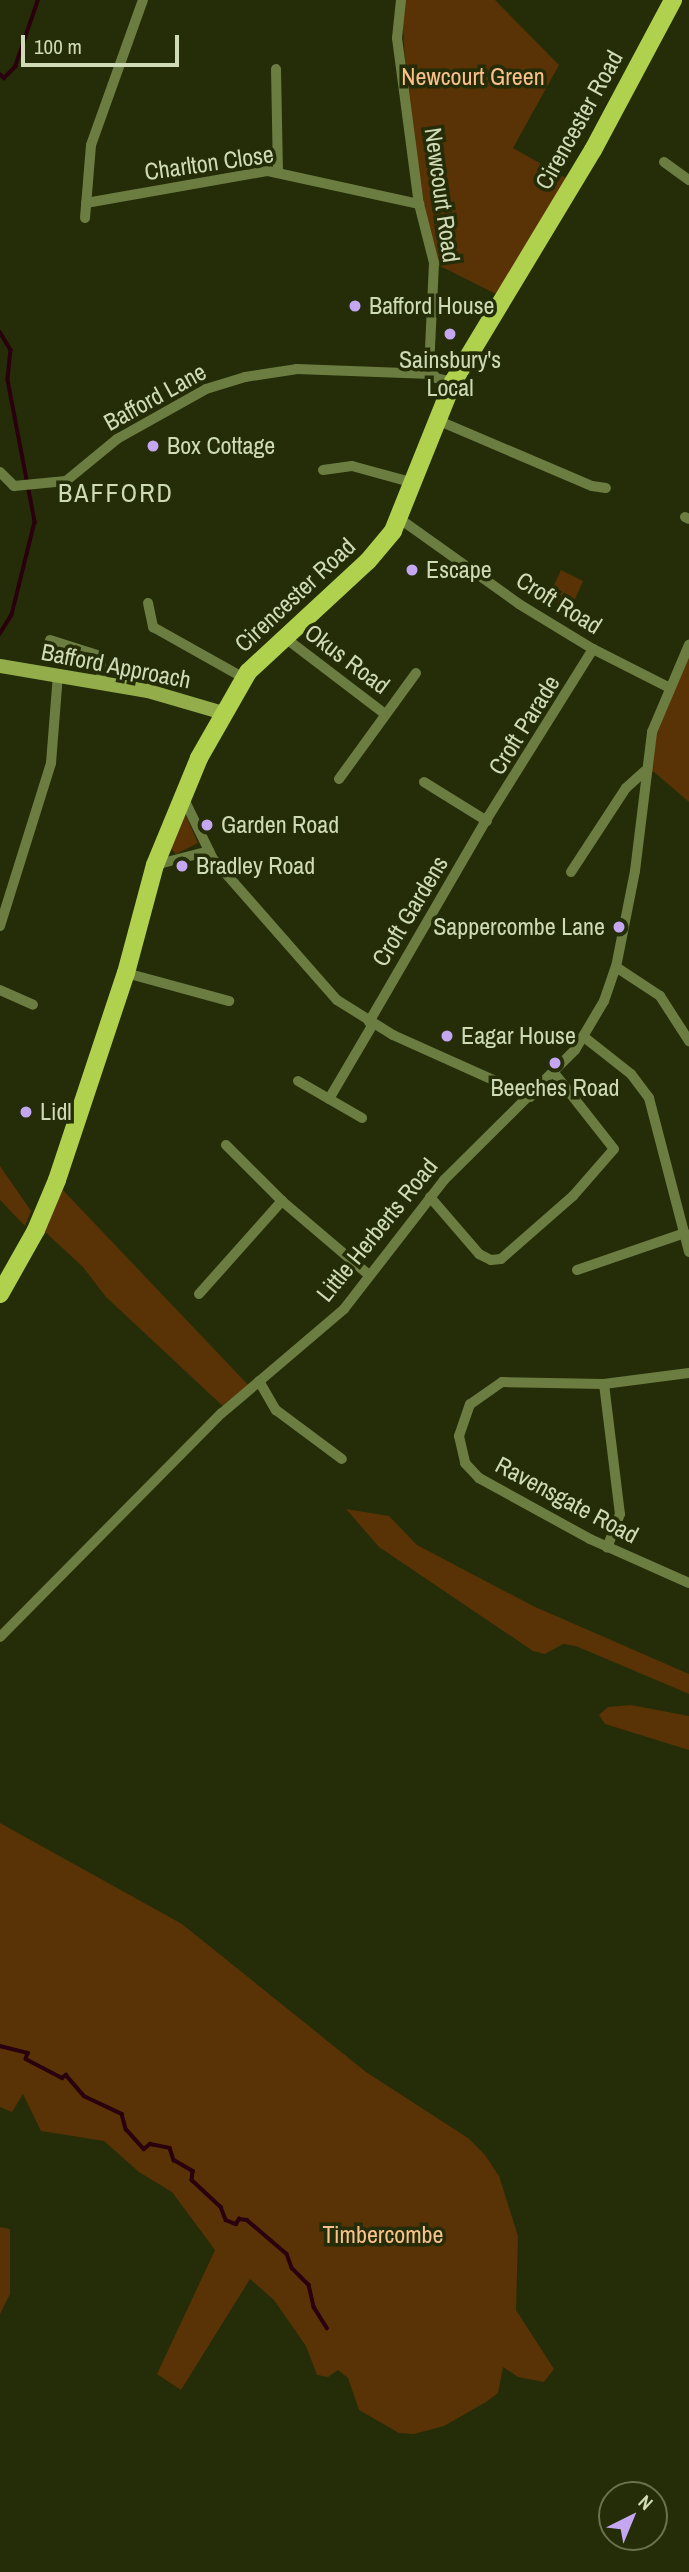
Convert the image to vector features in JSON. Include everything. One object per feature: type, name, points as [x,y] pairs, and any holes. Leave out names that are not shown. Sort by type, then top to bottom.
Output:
[{"type":"main road","name":"Cirencester Road","points":[[0,1294],[40,1222],[54,1188],[126,973],[155,865],[182,794],[223,713],[244,678],[284,637],[368,561],[400,519],[453,382],[593,150],[673,0]]},
{"type":"street","points":[[85,218],[91,145],[143,0]]},
{"type":"street","name":"Newcourt Road","points":[[401,0],[397,38],[419,204],[434,262],[431,374]]},
{"type":"street","points":[[276,69],[278,172]]},
{"type":"street","points":[[664,162],[689,180]]},
{"type":"street","name":"Charlton Close","points":[[86,203],[278,172],[419,204]]},
{"type":"street","name":"Bafford Lane","points":[[0,472],[14,486],[66,481],[117,439],[193,396],[244,377],[296,369],[431,374]]},
{"type":"street","points":[[431,374],[453,382]]},
{"type":"street","points":[[437,420],[592,486],[607,488]]},
{"type":"street","points":[[323,470],[352,466],[414,483]]},
{"type":"street","name":"Croft Road","points":[[400,519],[514,601],[593,649],[668,687]]},
{"type":"street","points":[[148,603],[153,627],[244,678]]},
{"type":"street","name":"Okus Road","points":[[284,637],[385,714]]},
{"type":"street","points":[[50,640],[100,656],[102,682]]},
{"type":"street","name":"Little Herberts Road","points":[[0,1637],[222,1413],[344,1309],[430,1197],[555,1074],[584,1037],[616,967],[635,871],[645,771],[652,732],[668,687],[689,645]]},
{"type":"street","name":"Croft Gardens","points":[[371,1023],[488,821],[593,649]]},
{"type":"street","name":"Bafford Approach","points":[[0,666],[102,682],[223,713]]},
{"type":"street","name":"Okus Road","points":[[339,779],[416,673]]},
{"type":"street","points":[[0,926],[51,763],[58,676]]},
{"type":"street","points":[[571,872],[626,788],[645,771]]},
{"type":"street","points":[[424,782],[488,821]]},
{"type":"street","points":[[182,794],[209,851],[326,990],[371,1023],[531,1097]]},
{"type":"street","points":[[155,865],[209,851]]},
{"type":"street","points":[[616,967],[653,989],[689,1041]]},
{"type":"street","points":[[126,973],[229,1001]]},
{"type":"street","points":[[0,990],[33,1005]]},
{"type":"street","points":[[329,1099],[371,1023]]},
{"type":"street","points":[[584,1037],[631,1074],[649,1098],[689,1252]]},
{"type":"street","points":[[430,1197],[479,1254],[491,1260],[501,1258],[573,1196],[614,1149],[555,1074]]},
{"type":"street","points":[[298,1081],[362,1118]]},
{"type":"street","points":[[226,1145],[282,1202],[369,1275]]},
{"type":"street","points":[[199,1294],[282,1202]]},
{"type":"street","points":[[577,1270],[685,1233]]},
{"type":"street","name":"Ravensgate Road","points":[[689,1373],[604,1384],[521,1380],[495,1384],[470,1404],[459,1436],[465,1463],[475,1475],[607,1548],[689,1583]]},
{"type":"street","points":[[259,1381],[276,1410],[342,1459]]},
{"type":"street","points":[[604,1384],[620,1514],[607,1548]]},
{"type":"green space","name":"Newcourt Green","points":[[401,0],[495,0],[559,65],[513,148],[573,182],[502,297],[434,263],[408,106]]},
{"type":"green space","points":[[561,570],[583,581],[572,606],[547,600]]},
{"type":"green space","points":[[689,645],[689,802],[654,772],[645,771],[652,732]]},
{"type":"green space","points":[[186,816],[198,843],[176,854],[170,848],[181,817]]},
{"type":"green space","points":[[0,1166],[31,1211],[25,1226],[0,1200]]},
{"type":"green space","points":[[59,1186],[251,1388],[226,1409],[106,1297],[83,1267],[42,1229]]},
{"type":"green space","points":[[346,1509],[389,1516],[417,1545],[533,1606],[689,1674],[689,1694],[576,1646],[563,1644],[545,1654],[533,1651],[379,1547]]},
{"type":"green space","points":[[631,1705],[689,1716],[689,1750],[605,1724],[599,1715],[608,1707]]},
{"type":"green space","name":"Timbercombe","points":[[0,1823],[182,1924],[366,2072],[468,2138],[485,2155],[499,2176],[518,2236],[516,2310],[554,2369],[544,2382],[518,2377],[503,2367],[498,2393],[486,2402],[444,2426],[414,2434],[399,2433],[359,2410],[348,2378],[338,2370],[328,2377],[317,2375],[306,2346],[274,2300],[250,2279],[181,2390],[157,2374],[215,2250],[172,2192],[139,2172],[104,2141],[41,2131],[23,2094],[12,2112],[0,2107]]},
{"type":"green space","points":[[0,2227],[10,2229],[10,2294],[0,2314]]},
{"type":"waterway","points":[[0,74],[4,78],[15,67],[38,0]]},
{"type":"waterway","points":[[0,332],[11,350],[8,380],[35,522],[12,615],[0,634]]},
{"type":"waterway","points":[[0,2046],[28,2053],[26,2059],[62,2078],[66,2075],[84,2096],[122,2114],[126,2129],[144,2149],[150,2144],[170,2148],[174,2160],[193,2171],[192,2180],[221,2207],[226,2220],[236,2224],[239,2219],[247,2220],[287,2254],[292,2268],[309,2285],[314,2307],[327,2328]]},
{"type":"place","name":"Bafford House","points":[[355,306]]},
{"type":"place","name":"Sainsbury's Local","points":[[450,334]]},
{"type":"place","name":"Box Cottage","points":[[153,446]]},
{"type":"place","name":"Escape","points":[[412,570]]},
{"type":"place","name":"Garden Road","points":[[207,825]]},
{"type":"place","name":"Bradley Road","points":[[182,866]]},
{"type":"place","name":"Sappercombe Lane","points":[[619,927]]},
{"type":"place","name":"Eagar House","points":[[447,1036]]},
{"type":"place","name":"Beeches Road","points":[[555,1063]]},
{"type":"place","name":"Lidl","points":[[26,1112]]},
{"type":"district","name":"BAFFORD","points":[[116,493]]}]
